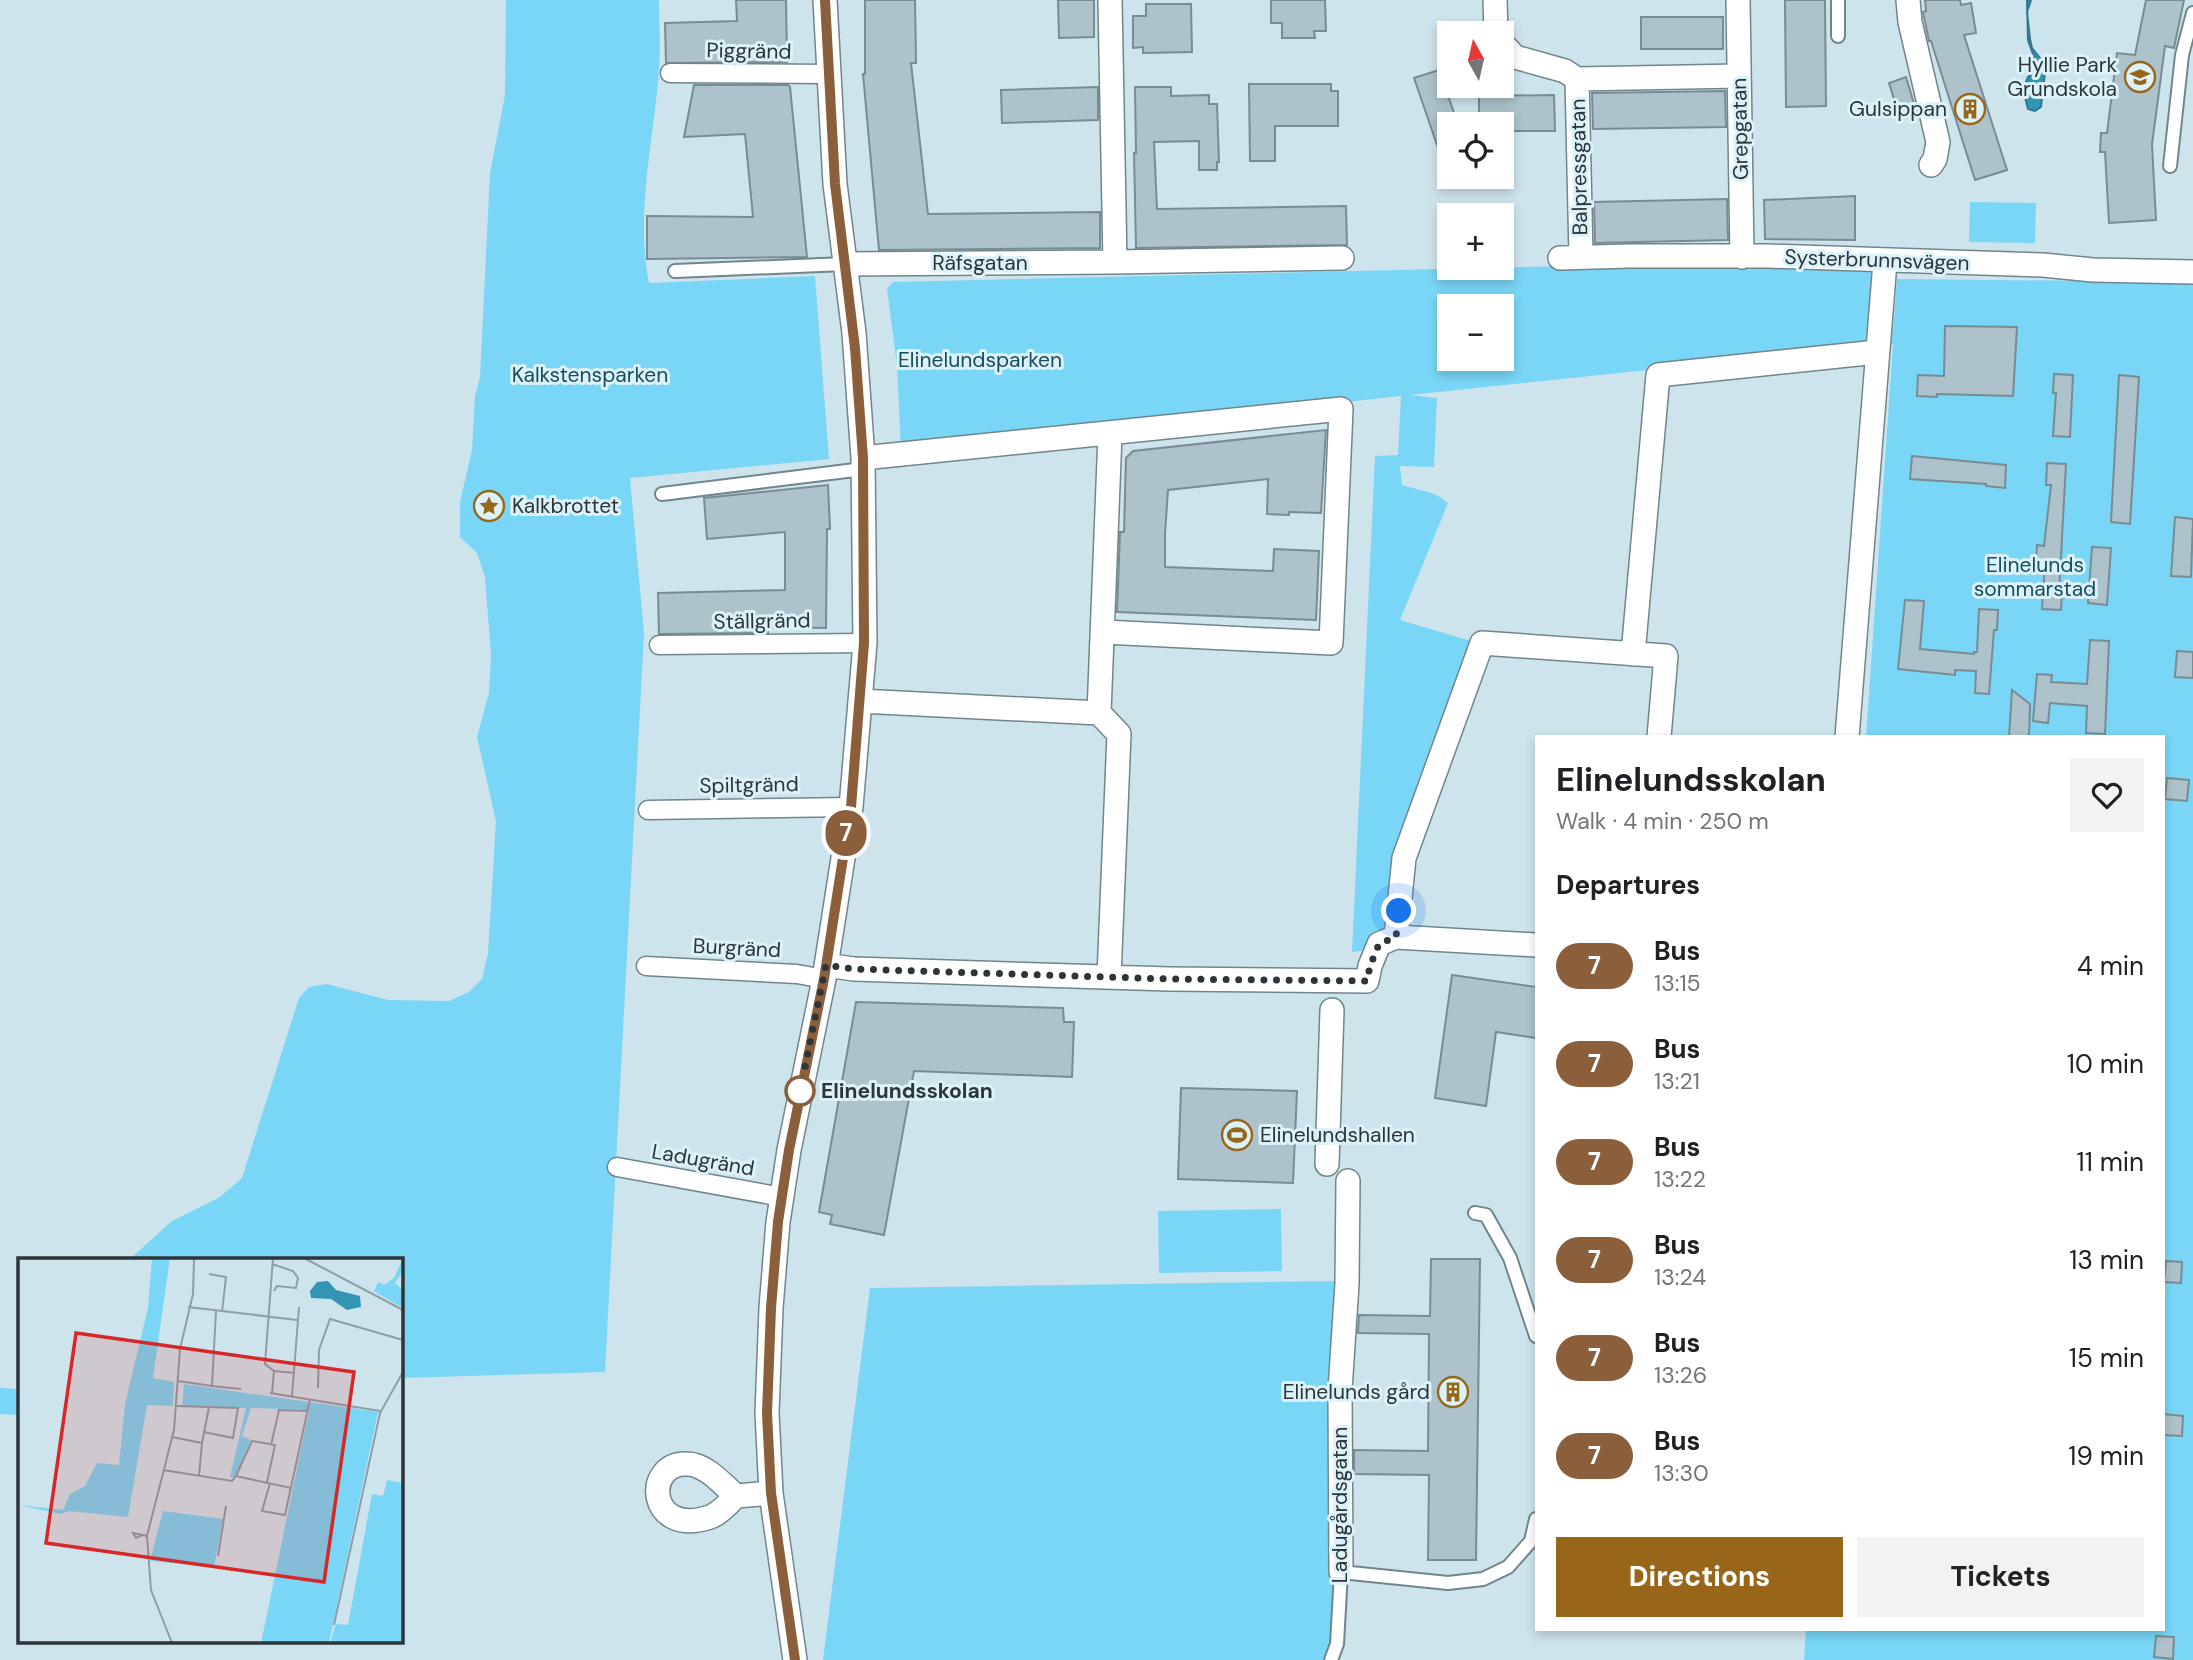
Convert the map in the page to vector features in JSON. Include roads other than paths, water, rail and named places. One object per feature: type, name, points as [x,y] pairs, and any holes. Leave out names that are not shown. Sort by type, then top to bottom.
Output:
[{"type":"street","points":[[795,1660],[771,1493],[767,1413],[771,1308],[782,1197],[800,1091],[825,972],[851,807],[864,643],[863,464],[855,348],[835,184],[825,0]]},
{"type":"street","points":[[1111,0],[1115,262]]},
{"type":"street","points":[[1495,0],[1496,21]]},
{"type":"street","name":"Grepgatan","points":[[1738,0],[1742,257]]},
{"type":"street","points":[[1908,0],[1910,22],[1938,142],[1931,165]]},
{"type":"street","name":"Balpressgatan","points":[[1514,56],[1565,71],[1577,79],[1571,258]]},
{"type":"street","name":"Piggränd","points":[[670,74],[828,74]]},
{"type":"street","points":[[1577,79],[1739,76]]},
{"type":"street","name":"Systerbrunnsvägen","points":[[1571,258],[1742,257],[2193,272]]},
{"type":"street","name":"Räfsgatan","points":[[845,264],[1342,258]]},
{"type":"street","points":[[1847,735],[1885,262]]},
{"type":"street","points":[[1633,654],[1658,375],[1877,352]]},
{"type":"street","points":[[863,464],[1341,409],[1331,643],[1104,632]]},
{"type":"street","points":[[1099,713],[1110,434]]},
{"type":"street","name":"Ställgränd","points":[[659,645],[864,643]]},
{"type":"street","points":[[1396,937],[1404,858],[1482,643],[1666,656],[1659,735]]},
{"type":"street","points":[[860,701],[1099,713],[1118,734],[1108,977]]},
{"type":"street","name":"Spiltgränd","points":[[648,810],[851,807]]},
{"type":"street","points":[[825,972],[854,969],[1367,981],[1379,944],[1396,937],[1535,945]]},
{"type":"street","name":"Burgränd","points":[[646,965],[797,974],[825,972]]},
{"type":"street","points":[[1327,1164],[1332,1010]]},
{"type":"street","name":"Ladugränd","points":[[617,1167],[782,1197]]},
{"type":"street","name":"Ladugårdsgatan","points":[[1341,1572],[1340,1390],[1347,1284],[1348,1181]]},
{"type":"street","points":[[736,1496],[771,1493]]},
{"type":"lane","points":[[1838,0],[1838,36]]},
{"type":"lane","points":[[2170,166],[2182,55],[2193,13]]},
{"type":"lane","points":[[675,271],[845,264]]},
{"type":"lane","points":[[662,494],[863,464]]},
{"type":"lane","points":[[1475,1213],[1486,1215],[1510,1258],[1535,1333]]},
{"type":"lane","points":[[1341,1572],[1448,1583],[1483,1579],[1508,1567],[1531,1541],[1535,1523]]},
{"type":"lane","name":"Ladugårdsgatan","points":[[1331,1660],[1337,1644],[1341,1572]]},
{"type":"place","name":"Hyllie Park Grundskola","points":[[2140,77]]},
{"type":"place","name":"Gulsippan","points":[[1970,109]]},
{"type":"place","name":"Kalkbrottet","points":[[489,506]]},
{"type":"place","name":"Elinelundsskolan","points":[[800,1091]]},
{"type":"place","name":"Elinelundshallen","points":[[1237,1135]]},
{"type":"place","name":"Elinelunds gård","points":[[1453,1392]]},
{"type":"park label","name":"Elinelundsparken","points":[[980,360]]},
{"type":"park label","name":"Kalkstensparken","points":[[590,375]]},
{"type":"park label","name":"Elinelunds sommarstad","points":[[2035,577]]}]
